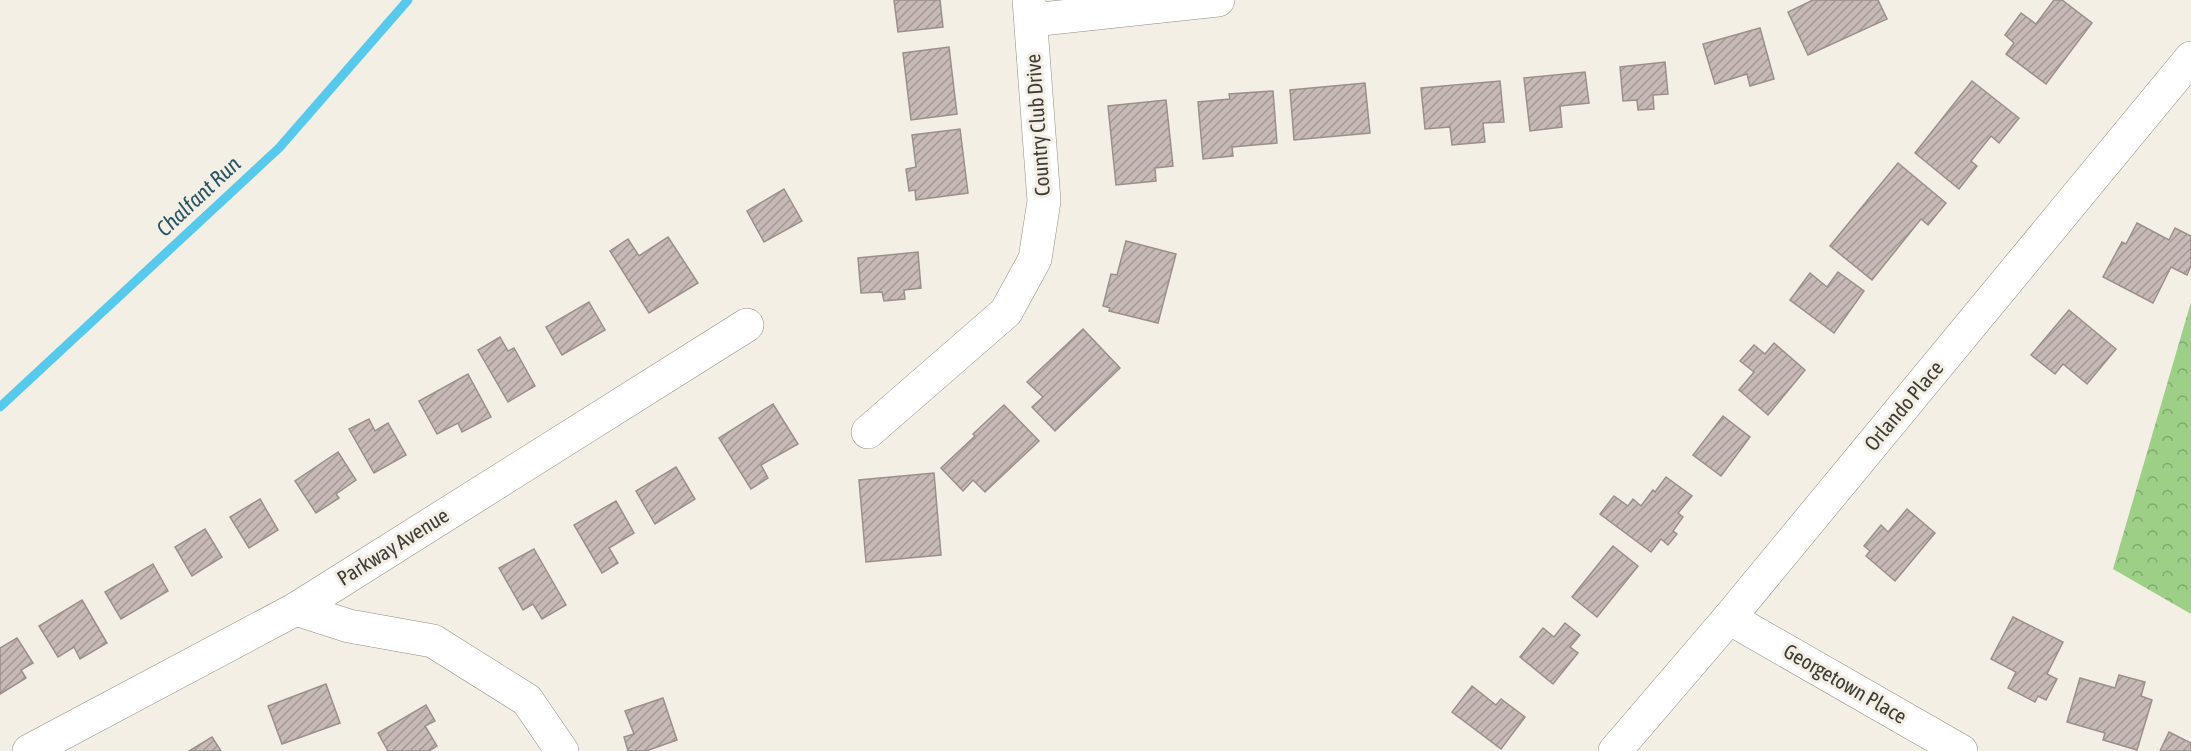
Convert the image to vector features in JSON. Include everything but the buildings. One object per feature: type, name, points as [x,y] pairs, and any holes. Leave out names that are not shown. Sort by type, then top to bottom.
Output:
[{"type":"street","points":[[1031,10],[1218,0]]},
{"type":"street","name":"Country Club Drive","points":[[868,432],[1006,312],[1035,259],[1044,201],[1031,10]]},
{"type":"street","name":"Orlando Place","points":[[1616,751],[1729,618],[2191,58]]},
{"type":"street","name":"Parkway Avenue","points":[[29,751],[296,609],[747,325]]},
{"type":"street","points":[[296,609],[349,626],[433,641],[527,700],[562,751]]},
{"type":"street","name":"Georgetown Place","points":[[1729,618],[1961,751]]},
{"type":"green space","points":[[2191,302],[2191,614],[2113,569]]},
{"type":"waterway","name":"Chalfant Run","points":[[0,407],[279,148],[408,0]]}]
